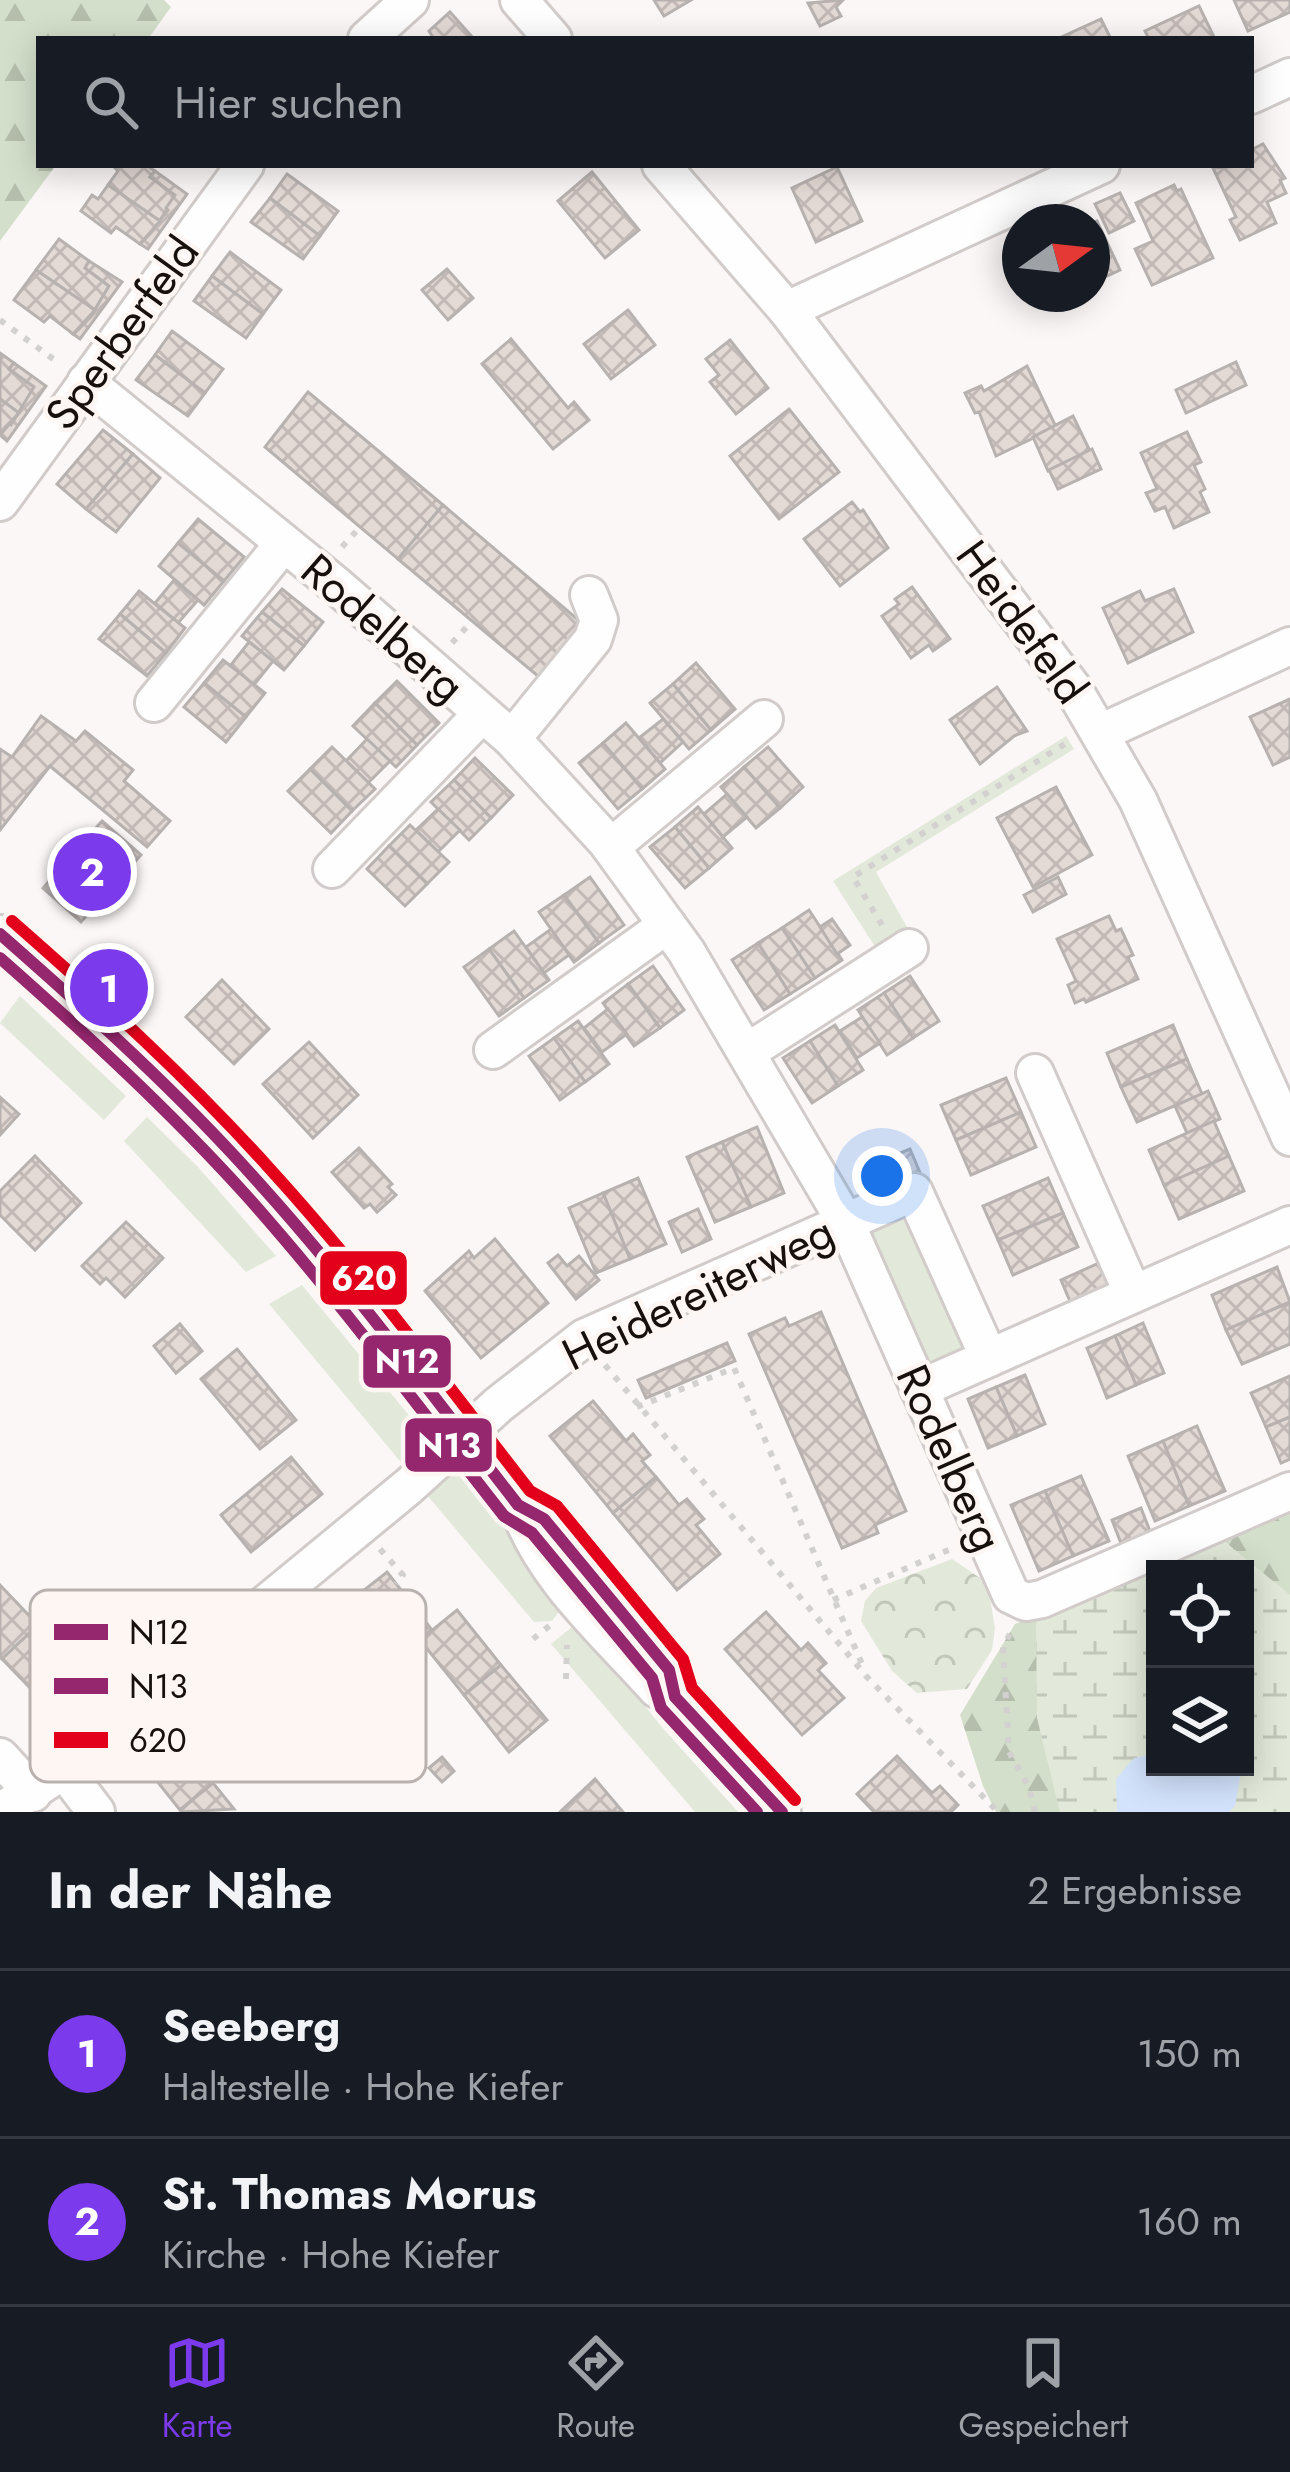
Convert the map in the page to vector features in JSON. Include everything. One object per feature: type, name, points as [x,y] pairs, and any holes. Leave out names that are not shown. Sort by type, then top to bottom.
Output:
[{"type":"street","points":[[370,36],[410,0]]},
{"type":"street","points":[[519,0],[550,36]]},
{"type":"street","points":[[1254,94],[1290,77]]},
{"type":"street","name":"Sperberfeld","points":[[0,502],[243,168]]},
{"type":"street","name":"Heidefeld","points":[[664,168],[787,310],[1074,690],[1088,735],[1138,800],[1171,868],[1290,1137]]},
{"type":"street","points":[[787,310],[1095,168]]},
{"type":"street","name":"Rodelberg","points":[[86,382],[284,543],[512,739],[611,847],[747,1052],[845,1221],[1011,1595],[1026,1602],[1042,1599],[1290,1490]]},
{"type":"street","name":"Rodelberg","points":[[154,703],[284,543]]},
{"type":"street","points":[[512,739],[593,639],[599,620],[589,595]]},
{"type":"street","points":[[1088,735],[1290,646]]},
{"type":"street","name":"Rodelberg","points":[[332,868],[482,714]]},
{"type":"street","points":[[611,847],[764,719]]},
{"type":"street","points":[[493,1050],[667,925]]},
{"type":"street","points":[[0,934],[217,1138],[322,1259],[518,1505],[527,1534],[579,1602],[657,1689],[675,1697],[782,1812]]},
{"type":"street","points":[[747,1052],[905,951]]},
{"type":"street","points":[[1036,1073],[1133,1294]]},
{"type":"street","name":"Heidereiterweg","points":[[281,1590],[584,1338],[914,1192],[989,1358]]},
{"type":"street","points":[[920,1390],[1290,1226]]},
{"type":"street","points":[[0,1756],[33,1792]]},
{"type":"street","name":"Heidereiterweg","points":[[0,1811],[48,1782]]},
{"type":"street","points":[[73,1782],[96,1812]]},
{"type":"path","points":[[0,320],[86,382]]},
{"type":"path","points":[[905,951],[853,877],[1088,735]]},
{"type":"path","points":[[584,1338],[867,1677],[998,1812]]},
{"type":"path","points":[[637,1407],[734,1368],[867,1677]]},
{"type":"path","points":[[833,1600],[984,1536]]},
{"type":"path","points":[[374,1541],[403,1575],[396,1584]]},
{"type":"path","points":[[1011,1595],[1015,1624],[1003,1647],[1009,1752],[1030,1787],[1035,1812]]},
{"type":"path","points":[[533,1639],[548,1627]]},
{"type":"green space","points":[[0,0],[164,0],[171,7],[150,36],[36,36],[36,168],[54,168],[0,241]]},
{"type":"green space","points":[[1066,736],[1074,749],[876,872],[912,936],[881,956],[833,881]]},
{"type":"green space","points":[[20,996],[126,1096],[104,1120],[0,1023]]},
{"type":"green space","points":[[147,1117],[276,1256],[246,1272],[124,1141]]},
{"type":"green space","points":[[896,1215],[905,1216],[967,1347],[965,1357],[931,1373],[868,1232]]},
{"type":"green space","points":[[302,1285],[430,1441],[404,1466],[269,1304]]},
{"type":"green space","points":[[449,1476],[462,1476],[474,1484],[566,1602],[552,1621],[534,1622],[427,1495]]},
{"type":"green space","points":[[1290,1504],[1290,1812],[996,1812],[960,1715],[1015,1624],[1146,1567],[1146,1776],[1254,1776],[1254,1560],[1162,1560]]},
{"type":"green space","points":[[1218,1536],[1247,1560],[1163,1560]]},
{"type":"green space","points":[[952,1559],[980,1578],[990,1598],[995,1628],[992,1650],[967,1689],[917,1693],[892,1671],[861,1621],[865,1601],[876,1588]]},
{"type":"green space","points":[[1254,1566],[1290,1595],[1290,1812],[1060,1812],[1037,1718],[1036,1615],[1146,1567],[1146,1776],[1254,1776]]},
{"type":"green space","points":[[578,1622],[738,1812],[695,1812],[551,1644]]},
{"type":"water","points":[[1146,1756],[1146,1776],[1240,1776],[1235,1806],[1229,1812],[1117,1812],[1116,1779],[1134,1758]]},
{"type":"building","points":[[654,0],[691,0],[664,16]]},
{"type":"building","points":[[843,0],[836,7],[841,16],[820,26],[808,3]]},
{"type":"building","points":[[1234,0],[1290,0],[1290,12],[1248,31]]},
{"type":"building","points":[[1199,6],[1214,36],[1148,36],[1145,31]]},
{"type":"building","points":[[450,12],[471,36],[432,36],[429,31]]},
{"type":"building","points":[[1101,19],[1110,36],[1064,36]]},
{"type":"building","points":[[1263,144],[1285,178],[1280,180],[1286,193],[1267,202],[1276,223],[1240,240],[1230,220],[1236,217],[1213,168],[1254,168],[1254,148]]},
{"type":"building","points":[[115,168],[155,171],[150,177],[175,195],[160,221],[108,185],[118,171]]},
{"type":"building","points":[[837,168],[862,221],[816,242],[792,188]]},
{"type":"building","points":[[155,171],[187,194],[148,249],[140,244],[175,195],[150,177]]},
{"type":"building","points":[[592,172],[639,230],[605,258],[558,201]]},
{"type":"building","points":[[287,174],[338,211],[320,236],[270,198]]},
{"type":"building","points":[[108,185],[160,221],[140,244],[116,227],[111,233],[81,211],[92,195],[98,199]]},
{"type":"building","points":[[1174,185],[1177,191],[1181,189],[1213,258],[1152,285],[1135,249],[1153,241],[1136,203]]},
{"type":"building","points":[[1120,193],[1134,221],[1110,233],[1110,204],[1095,204]]},
{"type":"building","points":[[270,198],[320,236],[303,259],[251,222]]},
{"type":"building","points":[[59,239],[89,261],[85,268],[109,286],[95,310],[36,270]]},
{"type":"building","points":[[1110,249],[1120,270],[1110,275]]},
{"type":"building","points":[[230,252],[281,290],[263,314],[212,276]]},
{"type":"building","points":[[89,261],[122,282],[80,339],[73,334],[109,286],[85,268]]},
{"type":"building","points":[[447,269],[473,298],[448,320],[422,290]]},
{"type":"building","points":[[36,270],[95,310],[73,334],[50,316],[44,322],[14,300]]},
{"type":"building","points":[[212,276],[263,314],[246,338],[194,301]]},
{"type":"building","points":[[628,310],[655,345],[611,379],[584,344]]},
{"type":"building","points":[[172,331],[223,369],[205,393],[155,355]]},
{"type":"building","points":[[511,339],[568,408],[574,402],[589,420],[553,449],[482,364]]},
{"type":"building","points":[[730,340],[768,388],[736,414],[710,382],[719,375],[706,359]]},
{"type":"building","points":[[0,353],[14,363],[9,369],[34,387],[19,413],[0,399]]},
{"type":"building","points":[[155,355],[205,393],[188,416],[136,380]]},
{"type":"building","points":[[1236,362],[1246,385],[1186,413],[1176,390]]},
{"type":"building","points":[[14,363],[46,386],[7,441],[0,435],[34,387],[9,369]]},
{"type":"building","points":[[1027,366],[1056,427],[996,456],[979,412],[975,413],[965,393],[981,386],[984,391]]},
{"type":"building","points":[[308,392],[443,505],[398,559],[265,447]]},
{"type":"building","points":[[0,399],[19,413],[0,435]]},
{"type":"building","points":[[789,409],[839,472],[779,519],[730,456]]},
{"type":"building","points":[[1073,416],[1090,451],[1048,471],[1033,437]]},
{"type":"building","points":[[103,430],[133,454],[86,509],[57,484]]},
{"type":"building","points":[[1187,432],[1201,462],[1194,465],[1209,512],[1174,528],[1165,507],[1155,511],[1146,493],[1157,489],[1141,453]]},
{"type":"building","points":[[1092,449],[1101,469],[1058,489],[1049,470]]},
{"type":"building","points":[[133,454],[160,478],[116,532],[86,509]]},
{"type":"building","points":[[852,502],[863,510],[888,548],[840,586],[804,539]]},
{"type":"building","points":[[443,505],[583,624],[539,677],[398,559]]},
{"type":"building","points":[[198,519],[244,557],[224,581],[178,543]]},
{"type":"building","points":[[178,543],[224,581],[204,605],[159,566]]},
{"type":"building","points":[[174,580],[198,600],[178,623],[155,603]]},
{"type":"building","points":[[912,587],[950,639],[933,651],[929,645],[911,658],[882,616]]},
{"type":"building","points":[[282,589],[323,622],[304,646],[262,612]]},
{"type":"building","points":[[1174,589],[1193,632],[1128,663],[1103,608],[1140,591],[1145,601]]},
{"type":"building","points":[[139,591],[185,628],[166,653],[120,614]]},
{"type":"building","points":[[262,612],[304,646],[284,670],[242,636]]},
{"type":"building","points":[[120,614],[166,653],[147,676],[99,639]]},
{"type":"building","points":[[249,642],[273,661],[254,685],[230,666]]},
{"type":"building","points":[[223,660],[265,693],[246,717],[204,683]]},
{"type":"building","points":[[696,663],[735,709],[711,730],[673,684]]},
{"type":"building","points":[[397,681],[439,723],[417,745],[375,703]]},
{"type":"building","points":[[204,683],[246,717],[226,742],[184,707]]},
{"type":"building","points":[[673,684],[711,730],[689,749],[650,703]]},
{"type":"building","points":[[997,687],[1027,731],[980,764],[950,720]]},
{"type":"building","points":[[1290,699],[1290,757],[1273,765],[1250,717]]},
{"type":"building","points":[[375,703],[417,745],[396,767],[353,726]]},
{"type":"building","points":[[41,716],[76,741],[85,731],[133,770],[124,781],[170,821],[147,847],[50,766],[0,830],[0,749],[12,757]]},
{"type":"building","points":[[663,719],[683,742],[660,763],[639,738]]},
{"type":"building","points":[[626,723],[665,769],[642,789],[603,743]]},
{"type":"building","points":[[367,739],[390,761],[368,783],[346,761]]},
{"type":"building","points":[[603,743],[642,789],[618,809],[579,763]]},
{"type":"building","points":[[332,747],[375,789],[352,811],[310,769]]},
{"type":"building","points":[[768,747],[803,787],[780,808],[744,767]]},
{"type":"building","points":[[475,758],[513,795],[491,818],[454,780]]},
{"type":"building","points":[[744,767],[780,808],[756,828],[721,787]]},
{"type":"building","points":[[310,769],[352,811],[331,833],[288,791]]},
{"type":"building","points":[[454,780],[491,818],[469,840],[431,802]]},
{"type":"building","points":[[1056,787],[1092,855],[1033,887],[997,818]]},
{"type":"building","points":[[727,794],[747,817],[723,837],[704,814]]},
{"type":"building","points":[[698,807],[732,848],[709,868],[675,827]]},
{"type":"building","points":[[438,809],[460,830],[438,852],[416,830]]},
{"type":"building","points":[[102,821],[141,855],[81,922],[43,888]]},
{"type":"building","points":[[410,825],[449,862],[427,884],[389,846]]},
{"type":"building","points":[[675,827],[709,868],[685,888],[650,847]]},
{"type":"building","points":[[389,846],[427,884],[405,906],[367,869]]},
{"type":"building","points":[[590,877],[624,925],[599,943],[564,895]]},
{"type":"building","points":[[1058,877],[1066,894],[1033,912],[1024,895]]},
{"type":"building","points":[[564,895],[599,943],[574,962],[539,912]]},
{"type":"building","points":[[809,910],[842,960],[815,978],[782,928]]},
{"type":"building","points":[[1109,916],[1133,955],[1128,957],[1138,979],[1075,1003],[1068,985],[1076,981],[1057,939]]},
{"type":"building","points":[[832,919],[850,945],[837,954],[820,927]]},
{"type":"building","points":[[782,928],[815,978],[790,994],[758,943]]},
{"type":"building","points":[[551,929],[569,955],[544,973],[526,947]]},
{"type":"building","points":[[514,931],[549,980],[524,998],[489,949]]},
{"type":"building","points":[[758,943],[790,994],[764,1010],[732,960]]},
{"type":"building","points":[[489,949],[524,998],[499,1016],[464,967]]},
{"type":"building","points":[[653,966],[684,1010],[660,1028],[628,984]]},
{"type":"building","points":[[910,976],[939,1021],[913,1038],[884,993]]},
{"type":"building","points":[[222,980],[269,1029],[234,1064],[186,1017]]},
{"type":"building","points":[[628,984],[660,1028],[634,1046],[603,1003]]},
{"type":"building","points":[[884,993],[913,1038],[887,1055],[858,1010]]},
{"type":"building","points":[[608,1009],[627,1034],[602,1052],[584,1028]]},
{"type":"building","points":[[862,1017],[880,1043],[857,1058],[840,1031]]},
{"type":"building","points":[[578,1021],[609,1064],[585,1082],[554,1038]]},
{"type":"building","points":[[835,1025],[863,1070],[838,1086],[810,1041]]},
{"type":"building","points":[[1173,1025],[1187,1059],[1121,1087],[1107,1053]]},
{"type":"building","points":[[554,1038],[585,1082],[560,1100],[529,1056]]},
{"type":"building","points":[[810,1041],[838,1086],[812,1103],[783,1058]]},
{"type":"building","points":[[309,1042],[358,1095],[313,1138],[263,1084]]},
{"type":"building","points":[[1187,1059],[1202,1094],[1137,1122],[1121,1087]]},
{"type":"building","points":[[1006,1078],[1021,1112],[956,1140],[941,1105]]},
{"type":"building","points":[[1208,1091],[1220,1119],[1187,1133],[1175,1106]]},
{"type":"building","points":[[0,1097],[19,1114],[0,1135]]},
{"type":"building","points":[[1021,1112],[1036,1147],[971,1175],[956,1140]]},
{"type":"building","points":[[1214,1121],[1229,1156],[1164,1185],[1149,1150]]},
{"type":"building","points":[[757,1127],[784,1193],[751,1207],[722,1142]]},
{"type":"building","points":[[722,1142],[751,1207],[715,1222],[687,1157]]},
{"type":"building","points":[[359,1148],[392,1184],[388,1187],[396,1195],[377,1212],[370,1204],[364,1208],[332,1172]]},
{"type":"building","points":[[910,1149],[921,1175],[875,1194],[864,1168]]},
{"type":"building","points":[[35,1156],[81,1203],[35,1250],[0,1215],[0,1191]]},
{"type":"building","points":[[1229,1156],[1244,1191],[1179,1219],[1164,1185]]},
{"type":"building","points":[[638,1178],[666,1244],[630,1259],[603,1193]]},
{"type":"building","points":[[1048,1178],[1063,1213],[998,1240],[983,1206]]},
{"type":"building","points":[[603,1193],[630,1259],[596,1273],[569,1208]]},
{"type":"building","points":[[698,1209],[711,1239],[682,1252],[669,1222]]},
{"type":"building","points":[[1063,1213],[1078,1247],[1013,1275],[998,1240]]},
{"type":"building","points":[[126,1222],[163,1258],[125,1297],[106,1278],[100,1284],[82,1266]]},
{"type":"building","points":[[495,1239],[548,1303],[481,1358],[425,1291],[469,1251],[474,1258]]},
{"type":"building","points":[[558,1255],[567,1266],[579,1256],[599,1280],[576,1299],[548,1263]]},
{"type":"building","points":[[1108,1259],[1120,1285],[1072,1306],[1061,1280]]},
{"type":"building","points":[[1277,1267],[1290,1302],[1226,1330],[1212,1295]]},
{"type":"building","points":[[1290,1302],[1290,1344],[1242,1364],[1226,1330]]},
{"type":"building","points":[[821,1312],[906,1511],[875,1525],[878,1533],[842,1548],[749,1334],[785,1318],[789,1326]]},
{"type":"building","points":[[1143,1323],[1164,1373],[1136,1385],[1115,1336]]},
{"type":"building","points":[[180,1324],[202,1351],[176,1373],[154,1346]]},
{"type":"building","points":[[1115,1336],[1136,1385],[1107,1398],[1087,1348]]},
{"type":"building","points":[[727,1343],[735,1361],[646,1398],[638,1380]]},
{"type":"building","points":[[237,1349],[296,1420],[260,1449],[201,1379]]},
{"type":"building","points":[[1025,1375],[1045,1424],[1017,1436],[996,1387]]},
{"type":"building","points":[[1290,1376],[1290,1417],[1266,1427],[1251,1393]]},
{"type":"building","points":[[996,1387],[1017,1436],[988,1448],[968,1399]]},
{"type":"building","points":[[593,1401],[626,1441],[633,1434],[650,1455],[642,1461],[656,1477],[613,1513],[550,1436]]},
{"type":"building","points":[[1290,1417],[1290,1459],[1281,1463],[1266,1427]]},
{"type":"building","points":[[1197,1426],[1225,1491],[1189,1506],[1163,1441]]},
{"type":"building","points":[[1163,1441],[1189,1506],[1155,1521],[1128,1456]]},
{"type":"building","points":[[291,1457],[322,1494],[251,1552],[221,1515]]},
{"type":"building","points":[[1081,1476],[1109,1541],[1073,1556],[1045,1491]]},
{"type":"building","points":[[656,1477],[679,1505],[687,1499],[704,1519],[696,1525],[720,1554],[677,1590],[613,1513]]},
{"type":"building","points":[[1045,1491],[1073,1556],[1039,1571],[1011,1505]]},
{"type":"building","points":[[1141,1508],[1153,1539],[1124,1551],[1112,1520]]},
{"type":"building","points":[[387,1572],[401,1590],[364,1590]]},
{"type":"building","points":[[0,1585],[30,1617],[30,1633],[0,1657]]},
{"type":"building","points":[[457,1610],[501,1665],[464,1695],[426,1648],[426,1635]]},
{"type":"building","points":[[766,1612],[801,1650],[808,1643],[826,1663],[818,1670],[844,1698],[802,1735],[725,1649]]},
{"type":"building","points":[[30,1633],[30,1688],[2,1659]]},
{"type":"building","points":[[501,1665],[547,1720],[509,1752],[464,1695]]},
{"type":"building","points":[[897,1756],[932,1793],[940,1786],[958,1805],[951,1812],[874,1812],[857,1794]]},
{"type":"building","points":[[442,1757],[454,1771],[442,1782],[429,1768]]},
{"type":"building","points":[[595,1779],[623,1812],[560,1812]]},
{"type":"building","points":[[158,1782],[212,1782],[213,1783],[180,1810]]},
{"type":"building","points":[[213,1783],[234,1809],[181,1812],[180,1810]]},
{"type":"transit line","name":"620","points":[[12,921],[145,1041],[270,1169],[371,1287],[530,1491],[557,1506],[683,1659],[692,1688],[795,1800]]},
{"type":"transit line","name":"N12","points":[[0,934],[166,1085],[259,1183],[359,1301],[518,1505],[544,1519],[669,1670],[675,1697],[782,1812]]},
{"type":"transit line","name":"N13","points":[[0,958],[126,1073],[245,1194],[504,1516],[532,1533],[652,1678],[661,1708],[757,1812]]},
{"type":"place","name":"St. Thomas Morus","points":[[92,872]]},
{"type":"place","name":"Seeberg","points":[[109,988]]}]
